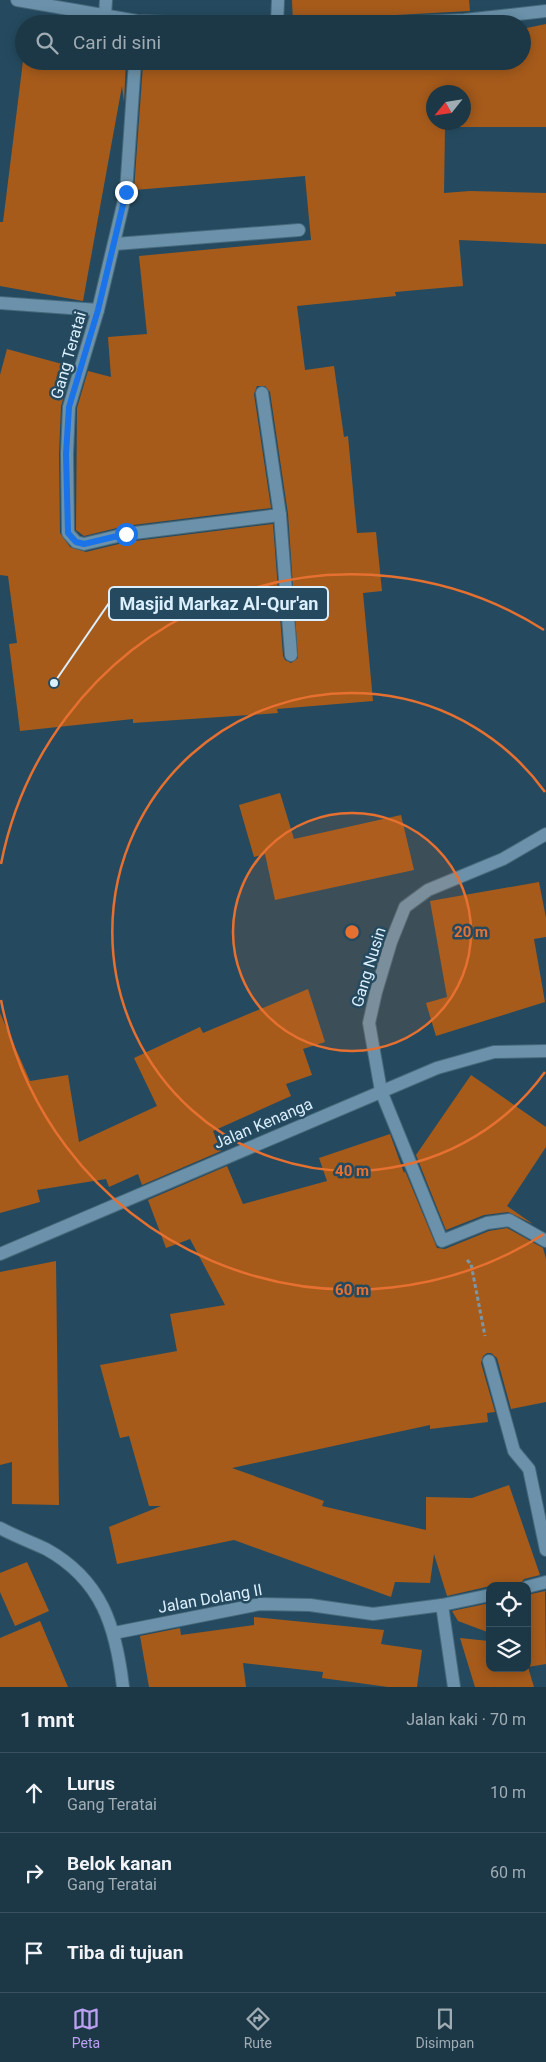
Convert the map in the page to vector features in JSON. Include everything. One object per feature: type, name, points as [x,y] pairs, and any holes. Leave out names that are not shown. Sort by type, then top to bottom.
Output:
[{"type":"street","points":[[17,0],[105,15],[106,0]]},
{"type":"street","points":[[277,15],[278,0]]},
{"type":"street","points":[[510,15],[546,11]]},
{"type":"street","name":"Gang Teratai","points":[[134,70],[126,192],[98,310],[69,407],[66,454],[68,533],[76,542],[84,544],[126,534],[280,515]]},
{"type":"street","points":[[115,244],[299,230]]},
{"type":"street","points":[[0,303],[98,310]]},
{"type":"street","points":[[262,393],[280,515],[291,655]]},
{"type":"street","name":"Gang Nusin","points":[[445,1242],[442,1241],[380,1090],[369,1023],[391,942],[405,907],[428,890],[503,859],[546,834]]},
{"type":"street","name":"Jalan Kenanga","points":[[0,1254],[380,1090],[471,1057],[494,1052],[546,1051]]},
{"type":"street","points":[[445,1242],[487,1222],[509,1220],[546,1241]]},
{"type":"street","points":[[489,1361],[514,1451],[529,1469],[546,1550]]},
{"type":"street","points":[[0,1528],[45,1549],[66,1562],[83,1576],[102,1602],[114,1633],[123,1687]]},
{"type":"street","points":[[531,1585],[546,1582]]},
{"type":"street","name":"Jalan Dolang II","points":[[114,1633],[260,1604],[310,1605],[373,1614],[442,1605],[486,1596]]},
{"type":"street","points":[[442,1605],[454,1687]]},
{"type":"path","points":[[445,1242],[471,1264],[489,1361]]},
{"type":"building","points":[[292,0],[469,0],[470,11],[396,15],[293,15]]},
{"type":"building","points":[[546,24],[546,127],[471,127],[471,85],[426,85],[426,130],[445,130],[444,193],[470,191],[546,193],[546,244],[459,240],[463,286],[395,292],[396,296],[297,306],[305,370],[334,366],[344,437],[348,436],[357,533],[376,532],[382,591],[363,593],[373,701],[277,709],[278,713],[133,723],[133,719],[20,731],[9,644],[17,643],[8,576],[0,575],[0,375],[7,349],[73,367],[61,406],[59,454],[60,533],[70,547],[86,552],[127,542],[273,524],[283,656],[285,660],[291,663],[298,658],[288,514],[270,392],[265,386],[257,386],[254,394],[271,508],[125,526],[84,536],[76,530],[77,408],[88,371],[111,377],[108,337],[147,334],[139,256],[311,240],[305,176],[134,190],[143,70],[531,70],[531,27]]},
{"type":"building","points":[[22,70],[126,70],[124,102],[122,86],[83,301],[0,286],[0,222],[3,222]]},
{"type":"building","points":[[280,793],[294,839],[401,815],[414,870],[275,900],[265,854],[254,857],[239,805]]},
{"type":"building","points":[[539,882],[546,918],[546,937],[534,939],[545,1002],[436,1036],[426,1003],[447,997],[430,901]]},
{"type":"building","points":[[308,989],[325,1042],[303,1049],[312,1075],[286,1084],[291,1096],[213,1131],[221,1151],[142,1185],[138,1174],[109,1187],[106,1179],[37,1190],[40,1202],[0,1213],[0,1013],[30,1081],[68,1075],[79,1142],[157,1106],[134,1058],[200,1027],[203,1033]]},
{"type":"building","points":[[471,1075],[546,1127],[546,1147],[507,1206],[533,1224],[508,1212],[484,1215],[446,1230],[416,1155]]},
{"type":"building","points":[[390,1134],[404,1173],[405,1171],[437,1248],[445,1249],[489,1231],[507,1228],[543,1248],[546,1259],[546,1402],[511,1409],[497,1358],[491,1353],[487,1353],[483,1356],[481,1363],[495,1412],[487,1413],[488,1422],[430,1429],[430,1425],[232,1468],[324,1501],[322,1506],[426,1530],[426,1497],[472,1498],[509,1485],[540,1575],[524,1579],[522,1582],[486,1582],[486,1587],[447,1596],[434,1554],[430,1583],[395,1582],[391,1597],[234,1540],[117,1564],[109,1527],[161,1506],[149,1506],[129,1436],[120,1438],[100,1365],[177,1351],[170,1314],[225,1305],[190,1239],[166,1248],[148,1200],[227,1166],[243,1204],[327,1181],[319,1158]]},
{"type":"building","points":[[56,1261],[59,1505],[12,1504],[12,1462],[0,1465],[0,1272]]},
{"type":"building","points":[[27,1562],[49,1611],[15,1626],[0,1592],[0,1573]]},
{"type":"building","points":[[545,1591],[546,1664],[531,1666],[531,1627],[531,1594]]},
{"type":"building","points":[[486,1604],[486,1632],[458,1621],[452,1611]]},
{"type":"building","points":[[254,1617],[384,1630],[381,1644],[422,1650],[417,1687],[388,1687],[322,1678],[323,1672],[243,1663],[246,1687],[149,1687],[140,1636],[180,1628],[181,1635],[254,1625]]},
{"type":"building","points":[[40,1621],[68,1687],[0,1687],[0,1638]]},
{"type":"building","points":[[460,1638],[486,1641],[486,1672],[530,1672],[534,1687],[475,1687]]},
{"type":"place","name":"Masjid Markaz Al-Qur'an","points":[[54,683]]},
{"type":"route","points":[[126,192],[98,310],[69,407],[66,480],[68,533],[76,542],[84,544],[126,534]]}]
